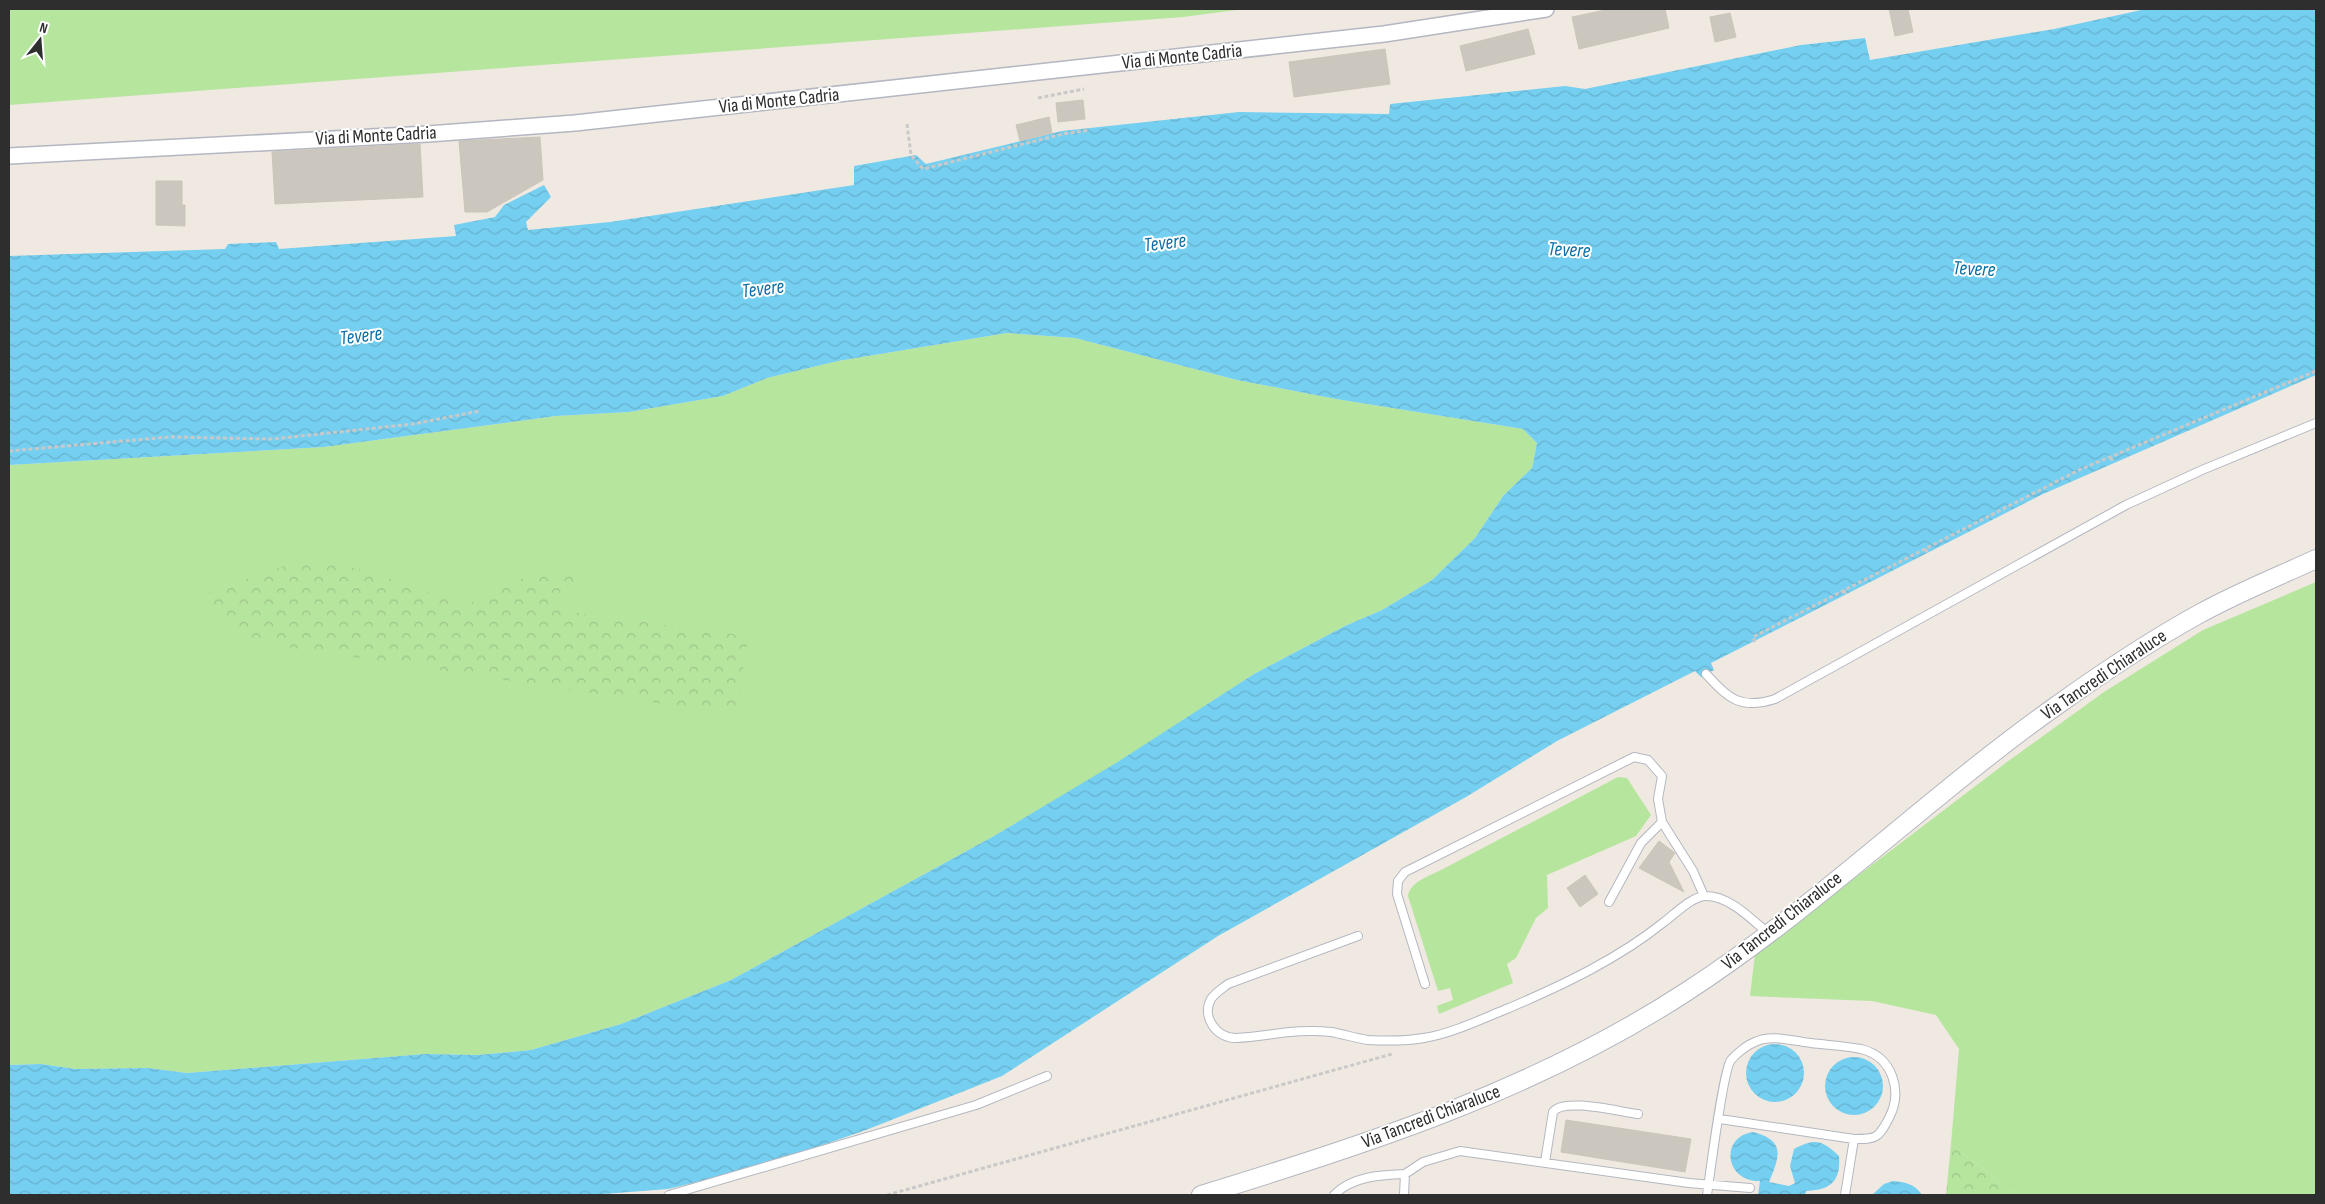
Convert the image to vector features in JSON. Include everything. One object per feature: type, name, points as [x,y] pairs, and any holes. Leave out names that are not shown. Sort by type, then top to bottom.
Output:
[{"type":"street","name":"Via di Monte Cadria","points":[[9,156],[428,134],[583,122],[1377,35],[1546,9]]},
{"type":"street","name":"Via Tancredi Chiaraluce","points":[[1201,1195],[1387,1135],[1504,1090],[1570,1058],[1660,1009],[1769,934],[1932,802],[2056,706],[2199,614],[2316,559]]},
{"type":"lane","points":[[1706,674],[1720,689],[1736,701],[1750,704],[1775,699],[2126,504],[2316,423]]},
{"type":"lane","points":[[1425,984],[1397,894],[1398,881],[1405,872],[1634,757],[1648,760],[1662,776],[1658,799],[1662,822],[1693,871],[1704,896]]},
{"type":"lane","points":[[1609,902],[1641,843],[1662,822]]},
{"type":"lane","points":[[1358,936],[1228,984],[1212,998],[1208,1010],[1211,1025],[1219,1032],[1233,1038],[1293,1031],[1330,1032],[1367,1040],[1426,1038],[1510,1007],[1574,978],[1616,955],[1685,906],[1704,896],[1718,898],[1732,905],[1769,934]]},
{"type":"lane","points":[[1707,1195],[1729,1062],[1755,1041],[1774,1038],[1861,1049],[1878,1056],[1885,1063],[1892,1074],[1896,1087],[1894,1105],[1879,1135],[1873,1139],[1854,1139],[1720,1119]]},
{"type":"lane","points":[[669,1195],[967,1108],[1047,1076]]},
{"type":"lane","points":[[1545,1162],[1553,1112],[1557,1107],[1578,1105],[1638,1114]]},
{"type":"lane","points":[[1845,1195],[1854,1139]]},
{"type":"lane","points":[[1334,1195],[1344,1186],[1360,1180],[1405,1174],[1423,1162],[1460,1151],[1709,1185],[1750,1188]]},
{"type":"lane","points":[[1404,1195],[1405,1174]]},
{"type":"path","points":[[1038,98],[1084,89]]},
{"type":"path","points":[[907,124],[911,155],[923,169],[1063,134],[1090,130]]},
{"type":"path","points":[[1755,642],[1753,636],[2015,503],[2111,457],[2294,382],[2316,371]]},
{"type":"path","points":[[9,451],[176,436],[273,439],[413,424],[480,411]]},
{"type":"path","points":[[2111,457],[2113,463]]},
{"type":"path","points":[[2015,503],[2018,506]]},
{"type":"path","points":[[1925,548],[1928,553]]},
{"type":"path","points":[[1844,590],[1846,596]]},
{"type":"path","points":[[887,1195],[1398,1052]]},
{"type":"green space","points":[[9,9],[1244,9],[1183,17],[9,105]]},
{"type":"green space","points":[[1007,333],[1075,338],[1237,380],[1336,399],[1523,429],[1537,443],[1532,468],[1503,496],[1475,538],[1432,580],[1382,610],[1345,626],[1254,674],[1116,764],[994,836],[731,980],[621,1024],[531,1050],[478,1055],[425,1054],[187,1073],[148,1068],[75,1069],[41,1064],[9,1065],[9,465],[324,447],[556,416],[629,412],[723,396],[767,378],[838,361]]},
{"type":"green space","points":[[296,562],[357,568],[466,605],[530,575],[590,571],[556,610],[748,636],[737,712],[657,703],[241,640],[201,595]]},
{"type":"green space","points":[[2316,582],[2316,1195],[2017,1195],[1951,1144],[1959,1049],[1936,1015],[1872,1001],[1750,996],[1755,954],[2007,762],[2104,692],[2203,630]]},
{"type":"green space","points":[[1618,777],[1627,778],[1651,815],[1636,836],[1547,875],[1548,908],[1536,918],[1516,958],[1507,964],[1513,983],[1439,1014],[1437,1006],[1453,1000],[1450,988],[1438,991],[1408,896],[1412,887],[1426,877]]},
{"type":"green space","points":[[1951,1144],[2017,1195],[1946,1195]]},
{"type":"water","name":"Tevere","points":[[2146,9],[2316,9],[2316,375],[2043,494],[1711,663],[1714,670],[1701,677],[1695,671],[1557,741],[1466,797],[1218,936],[1002,1076],[866,1130],[759,1167],[668,1189],[591,1195],[9,1195],[9,1065],[41,1064],[75,1069],[148,1068],[187,1073],[425,1054],[478,1055],[531,1050],[621,1024],[731,980],[994,836],[1116,763],[1254,674],[1345,626],[1382,610],[1432,580],[1475,538],[1503,496],[1532,468],[1537,443],[1523,429],[1336,399],[1237,380],[1075,338],[1007,333],[838,361],[767,378],[723,396],[629,412],[556,416],[324,447],[9,465],[9,256],[225,249],[228,244],[276,242],[279,249],[456,236],[454,225],[495,217],[504,205],[544,185],[551,197],[526,222],[528,230],[610,222],[854,185],[854,166],[916,155],[926,164],[1062,131],[1239,112],[1389,114],[1390,104],[1565,86],[1585,89],[1801,45],[1865,38],[1870,60],[2054,29]]},
{"type":"water","points":[[1769,1044],[1781,1044],[1796,1052],[1804,1067],[1804,1079],[1796,1094],[1781,1102],[1769,1102],[1754,1094],[1746,1079],[1746,1067],[1754,1052]]},
{"type":"water","points":[[1848,1057],[1860,1057],[1875,1065],[1883,1080],[1883,1092],[1875,1107],[1860,1115],[1848,1115],[1833,1107],[1825,1092],[1825,1080],[1833,1065]]},
{"type":"water","points":[[1753,1132],[1771,1140],[1776,1145],[1778,1151],[1776,1165],[1769,1182],[1789,1186],[1795,1183],[1790,1166],[1794,1149],[1813,1142],[1823,1144],[1839,1156],[1836,1179],[1827,1187],[1806,1191],[1805,1195],[1758,1195],[1760,1181],[1748,1179],[1739,1174],[1733,1167],[1731,1159],[1731,1150],[1735,1142],[1742,1136]]},
{"type":"water","points":[[1893,1181],[1909,1184],[1922,1195],[1872,1195],[1884,1184]]},
{"type":"building","points":[[1610,9],[1665,9],[1669,28],[1579,49],[1572,17]]},
{"type":"building","points":[[1889,9],[1908,9],[1913,32],[1895,36]]},
{"type":"building","points":[[1730,13],[1736,37],[1715,42],[1710,17]]},
{"type":"building","points":[[1528,29],[1535,54],[1466,71],[1460,46]]},
{"type":"building","points":[[1385,49],[1390,84],[1294,97],[1289,62]]},
{"type":"building","points":[[1083,100],[1085,119],[1058,122],[1056,103]]},
{"type":"building","points":[[1049,117],[1052,133],[1020,141],[1016,125]]},
{"type":"building","points":[[540,137],[543,180],[487,212],[465,212],[459,141]]},
{"type":"building","points":[[420,144],[423,197],[275,204],[272,152]]},
{"type":"building","points":[[156,181],[182,181],[182,205],[185,205],[185,226],[156,225]]},
{"type":"building","points":[[1659,841],[1675,853],[1669,862],[1684,892],[1639,868]]},
{"type":"building","points":[[1585,875],[1598,894],[1580,907],[1567,888]]},
{"type":"building","points":[[1566,1120],[1691,1139],[1685,1172],[1561,1152]]}]
